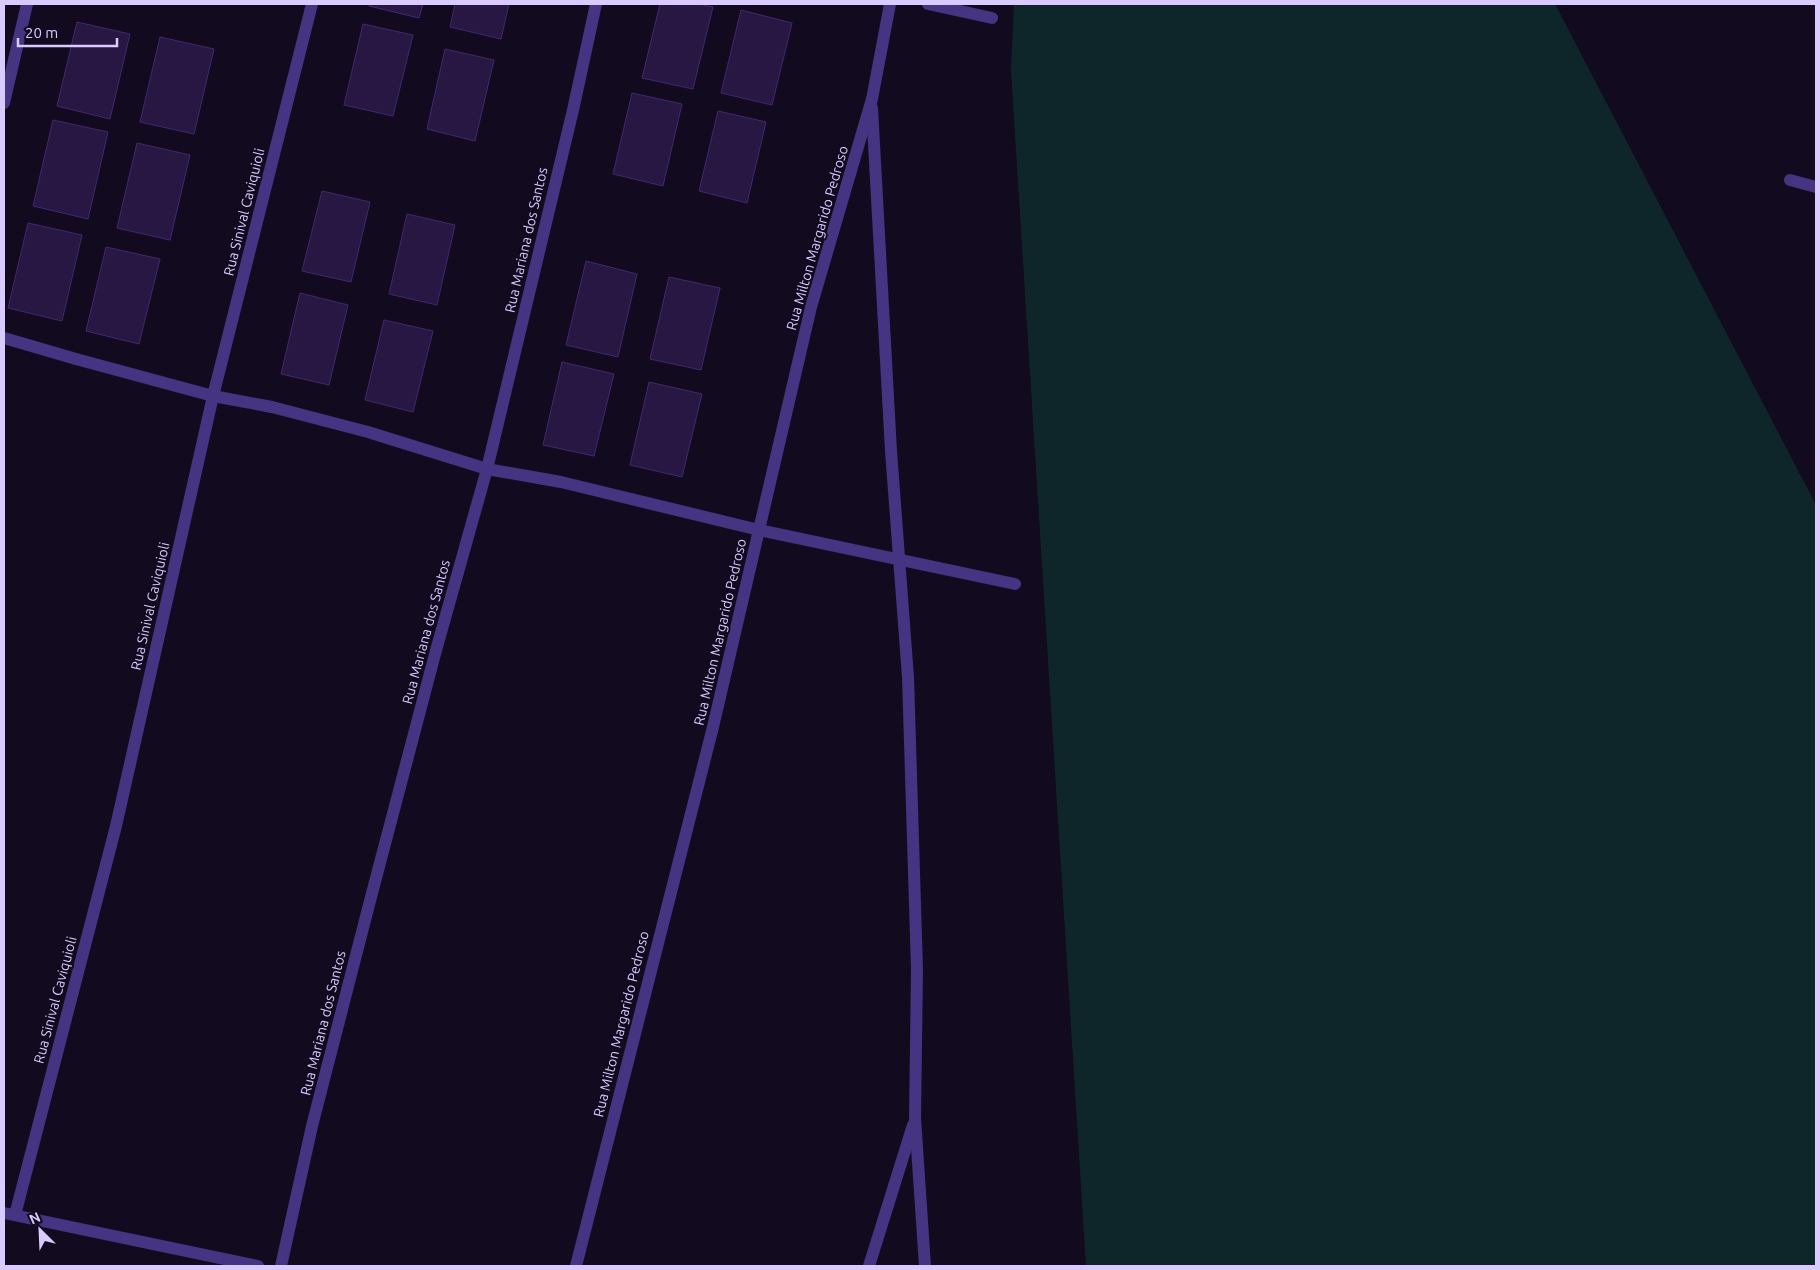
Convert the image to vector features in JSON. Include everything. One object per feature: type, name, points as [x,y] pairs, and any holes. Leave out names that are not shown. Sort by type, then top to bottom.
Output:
[{"type":"street","points":[[4,103],[27,4]]},
{"type":"street","name":"Rua Sinival Caviquioli","points":[[10,1214],[116,826],[213,396],[312,4]]},
{"type":"street","name":"Rua Mariana dos Santos","points":[[281,1266],[312,1126],[371,897],[435,654],[488,469],[573,110],[596,4]]},
{"type":"street","name":"Rua Milton Margarido Pedroso","points":[[576,1266],[713,727],[811,307],[872,99],[890,4]]},
{"type":"street","points":[[928,4],[992,18]]},
{"type":"street","points":[[872,99],[890,451],[908,677],[917,970],[915,1118],[925,1266]]},
{"type":"street","points":[[1790,180],[1816,187]]},
{"type":"street","points":[[4,338],[213,396],[272,407],[368,432],[488,469],[561,482],[759,530],[1015,584]]},
{"type":"street","points":[[869,1266],[915,1118]]},
{"type":"street","points":[[10,1214],[258,1266]]},
{"type":"green space","points":[[1014,4],[1555,4],[1816,505],[1816,1266],[1086,1266],[1011,70]]},
{"type":"building","points":[[369,4],[423,4],[419,18],[369,6]]},
{"type":"building","points":[[455,4],[509,4],[501,39],[450,27]]},
{"type":"building","points":[[660,4],[699,4],[713,7],[693,89],[642,78]]},
{"type":"building","points":[[741,10],[792,23],[772,105],[721,93]]},
{"type":"building","points":[[77,22],[130,34],[110,119],[57,106]]},
{"type":"building","points":[[363,24],[413,35],[393,116],[344,105]]},
{"type":"building","points":[[160,37],[214,49],[194,134],[140,122]]},
{"type":"building","points":[[445,49],[494,60],[475,141],[427,129]]},
{"type":"building","points":[[632,93],[682,104],[663,186],[613,174]]},
{"type":"building","points":[[718,111],[766,122],[747,203],[699,191]]},
{"type":"building","points":[[53,120],[108,132],[88,219],[33,206]]},
{"type":"building","points":[[137,143],[190,155],[170,240],[117,228]]},
{"type":"building","points":[[322,191],[370,202],[351,282],[302,271]]},
{"type":"building","points":[[407,214],[455,225],[437,305],[389,294]]},
{"type":"building","points":[[28,223],[82,235],[62,321],[8,308]]},
{"type":"building","points":[[106,247],[160,259],[139,344],[86,331]]},
{"type":"building","points":[[586,261],[637,274],[618,357],[566,345]]},
{"type":"building","points":[[669,277],[720,288],[701,370],[650,359]]},
{"type":"building","points":[[300,293],[348,305],[329,385],[281,374]]},
{"type":"building","points":[[384,320],[433,331],[413,412],[365,400]]},
{"type":"building","points":[[562,362],[614,374],[594,456],[543,445]]},
{"type":"building","points":[[649,382],[702,394],[682,477],[630,465]]}]
